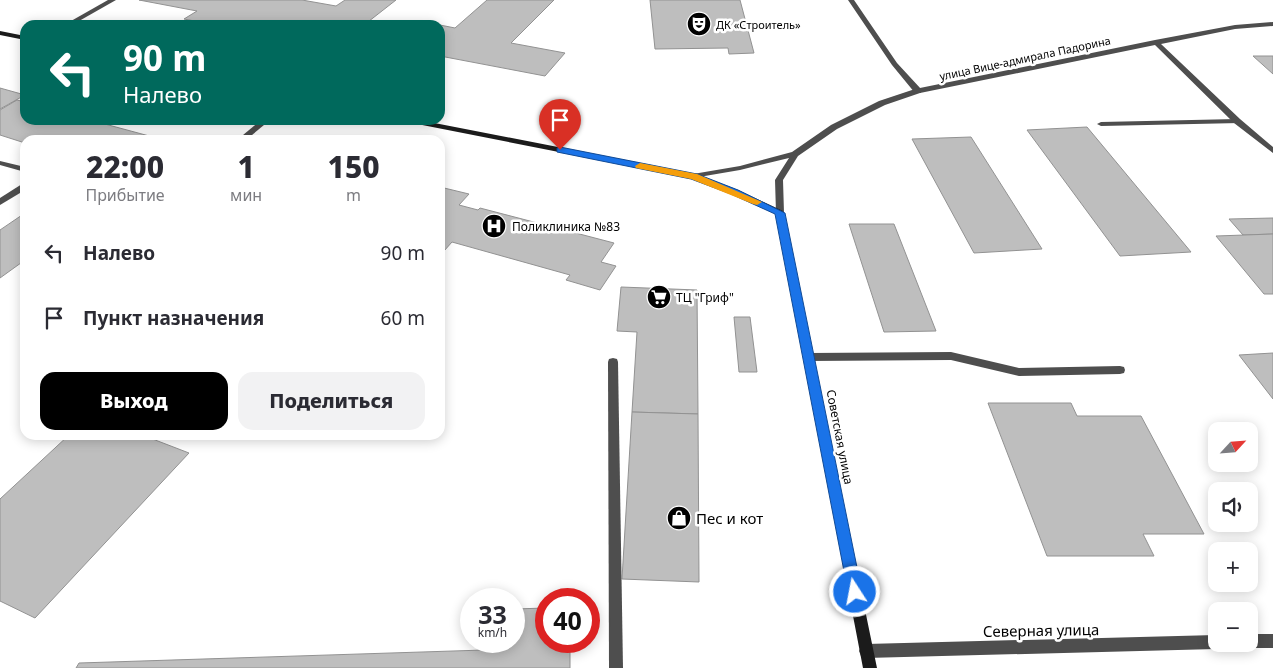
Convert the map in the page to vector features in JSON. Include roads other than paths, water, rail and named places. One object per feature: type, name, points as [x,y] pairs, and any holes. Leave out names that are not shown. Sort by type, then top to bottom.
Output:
[{"type":"street","points":[[76,20],[112,0]]},
{"type":"street","points":[[851,0],[894,64],[918,91]]},
{"type":"street","name":"улица Вице-адмирала Падорина","points":[[694,176],[740,168],[795,154],[834,126],[882,102],[918,91],[1155,42],[1235,27],[1273,24]]},
{"type":"street","points":[[0,32],[20,37]]},
{"type":"street","points":[[1155,42],[1238,121],[1273,151]]},
{"type":"street","points":[[1102,124],[1238,121]]},
{"type":"street","points":[[247,135],[260,125]]},
{"type":"street","name":"улица Вице-адмирала Падорина","points":[[433,125],[694,176],[735,192],[780,213],[779,180],[795,154]]},
{"type":"street","points":[[0,162],[20,168]]},
{"type":"street","points":[[0,202],[20,189]]},
{"type":"street","name":"Советская улица","points":[[780,213],[870,668]]},
{"type":"street","points":[[809,358],[951,356],[1019,372],[1120,370]]},
{"type":"street","points":[[613,362],[616,668]]},
{"type":"street","points":[[1258,641],[1272,642]]},
{"type":"street","name":"Северная улица","points":[[866,651],[1208,642]]},
{"type":"place","name":"ДК «Строитель»","points":[[699,24]]},
{"type":"place","name":"Поликлиника №83","points":[[494,226]]},
{"type":"place","name":"ТЦ \"Гриф\"","points":[[659,297]]},
{"type":"place","name":"Пес и кот","points":[[679,518]]}]
